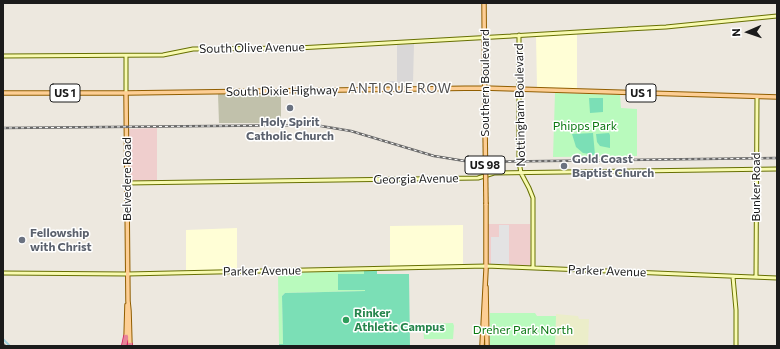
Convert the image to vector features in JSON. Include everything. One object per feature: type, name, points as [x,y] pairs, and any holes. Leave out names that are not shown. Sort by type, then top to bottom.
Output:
[{"type":"highway","points":[[126,337],[128,346]]},
{"type":"main road","name":"Southern Boulevard","points":[[484,3],[486,266],[483,331],[485,339]]},
{"type":"main road","name":"South Dixie Highway","points":[[3,93],[126,93],[485,88],[777,98]]},
{"type":"main road","name":"Belvedere Road","points":[[126,93],[127,274],[129,311],[128,346]]},
{"type":"main road","name":"Southern Boulevard","points":[[482,346],[485,339],[487,320],[487,292],[485,284]]},
{"type":"main road","name":"Belvedere Road","points":[[126,337],[126,310],[128,301]]},
{"type":"main road","points":[[484,311],[487,320]]},
{"type":"main road","points":[[485,339],[487,346]]},
{"type":"street","name":"South Olive Avenue","points":[[3,56],[163,56],[193,49],[310,47],[512,36],[648,28],[777,16]]},
{"type":"street","name":"Nottingham Boulevard","points":[[519,35],[519,161],[521,173],[531,191],[533,198],[533,268]]},
{"type":"street","name":"Belvedere Road","points":[[126,56],[126,93]]},
{"type":"street","name":"Bunker Road","points":[[756,277],[757,97]]},
{"type":"street","name":"Georgia Avenue","points":[[127,183],[478,178],[494,173],[777,169]]},
{"type":"street","name":"Parker Avenue","points":[[3,273],[87,273],[90,275],[94,273],[127,274],[486,266],[777,278]]},
{"type":"street","points":[[733,277],[736,310],[736,346]]},
{"type":"shaded area","points":[[577,34],[577,89],[537,87],[536,36]]},
{"type":"shaded area","points":[[414,44],[413,83],[387,83],[387,81],[397,81],[397,45]]},
{"type":"shaded area","points":[[281,93],[281,123],[219,123],[218,94]]},
{"type":"shaded area","points":[[157,128],[157,181],[129,181],[129,129]]},
{"type":"shaded area","points":[[488,224],[530,224],[531,266],[489,264]]},
{"type":"shaded area","points":[[463,225],[463,264],[390,266],[390,226]]},
{"type":"shaded area","points":[[499,225],[509,225],[509,265],[491,264],[491,237],[499,237]]},
{"type":"shaded area","points":[[237,228],[237,270],[186,271],[186,230]]},
{"type":"shaded area","points":[[556,314],[578,316],[579,319],[589,319],[588,346],[555,346]]},
{"type":"green space","name":"Phipps Park","points":[[555,93],[620,95],[621,108],[637,109],[637,156],[553,157]]},
{"type":"green space","points":[[589,98],[603,98],[603,112],[590,113]]},
{"type":"green space","points":[[593,133],[595,155],[583,153],[576,147],[572,134]]},
{"type":"green space","points":[[609,133],[610,148],[600,146],[597,142],[596,134]]},
{"type":"green space","points":[[364,271],[365,291],[285,293],[282,296],[283,344],[279,344],[279,273]]},
{"type":"green space","name":"Rinker Athletic Campus","points":[[364,271],[377,271],[377,274],[409,274],[410,346],[279,346],[279,344],[283,344],[282,296],[285,293],[365,291],[338,290],[338,274],[364,274]]},
{"type":"green space","name":"Dreher Park North","points":[[490,313],[535,313],[537,316],[556,316],[555,346],[490,346]]},
{"type":"green space","points":[[453,323],[453,339],[424,339],[423,324]]},
{"type":"waterway","points":[[3,339],[10,346]]},
{"type":"railway","points":[[3,128],[315,125],[351,131],[434,156],[471,162],[777,158]]},
{"type":"place","name":"Holy Spirit Catholic Church","points":[[290,108]]},
{"type":"place","name":"Gold Coast Baptist Church","points":[[564,166]]},
{"type":"place","name":"Fellowship with Christ","points":[[22,240]]},
{"type":"place","name":"Rinker Athletic Campus","points":[[346,320]]},
{"type":"district","name":"ANTIQUE ROW","points":[[400,89]]}]
